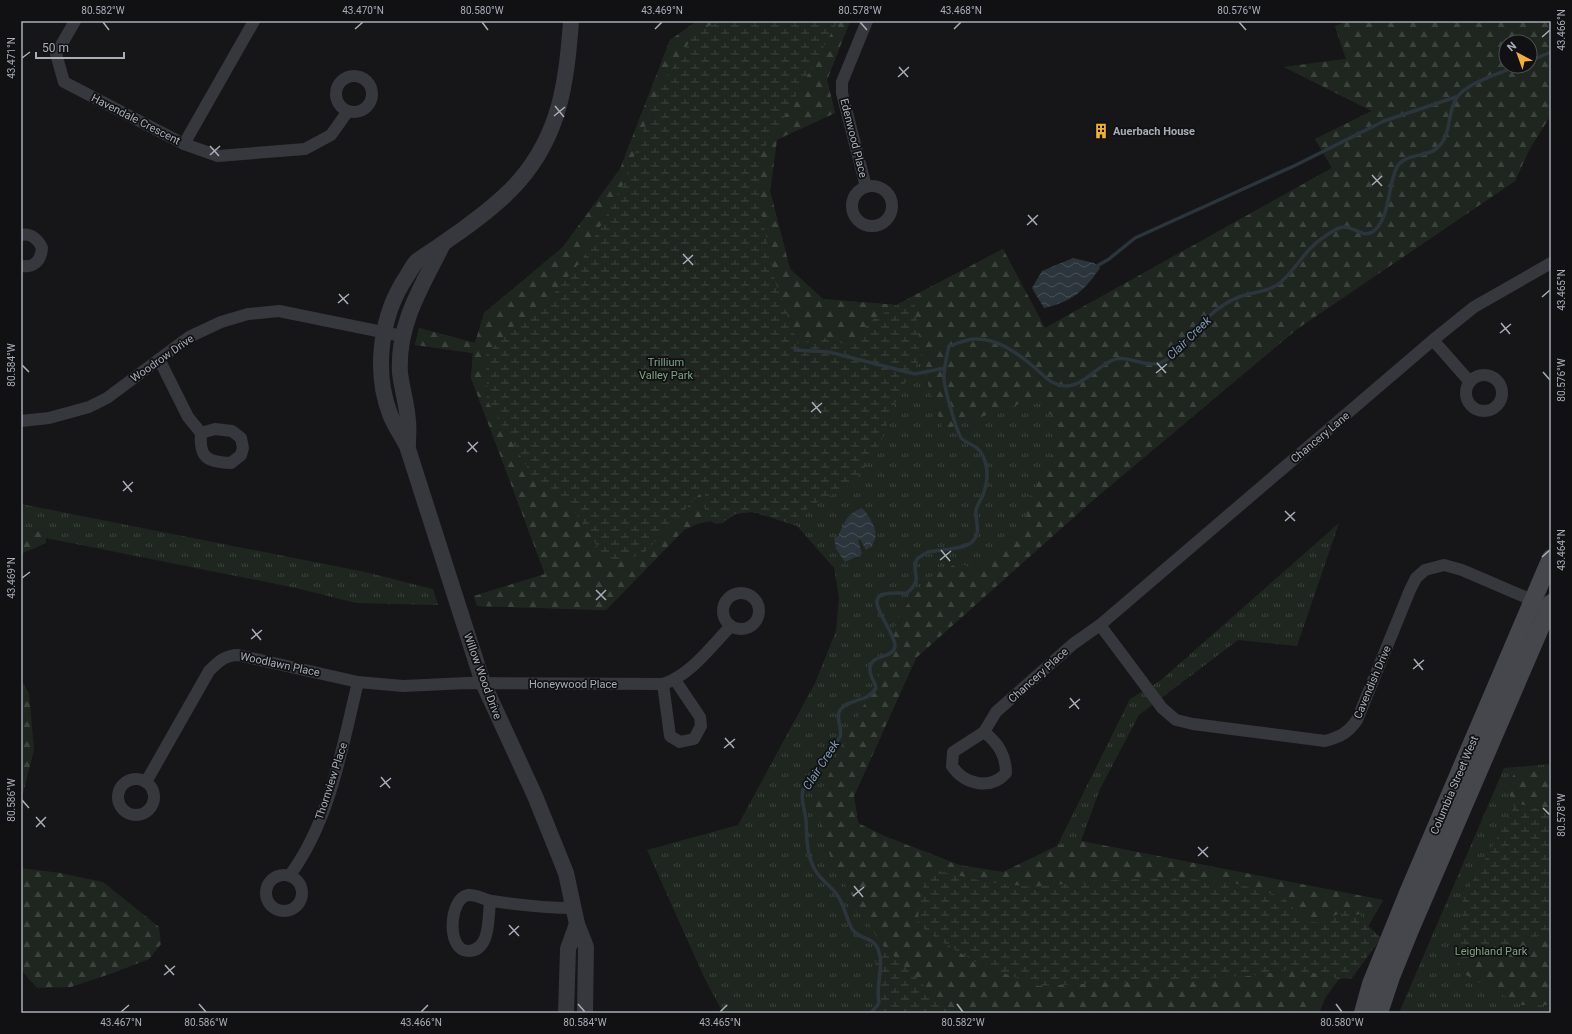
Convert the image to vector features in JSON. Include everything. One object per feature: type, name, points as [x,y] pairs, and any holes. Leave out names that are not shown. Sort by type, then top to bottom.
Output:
[{"type":"main road","name":"Columbia Street West","points":[[1379,1013],[1391,977],[1544,603],[1551,558]]},
{"type":"main road","name":"Columbia Street West","points":[[1363,1013],[1371,984],[1405,900],[1544,603]]},
{"type":"street","name":"Havendale Crescent","points":[[75,21],[56,54],[64,82],[184,144],[254,21]]},
{"type":"street","name":"Willow Wood Drive","points":[[571,21],[568,64],[563,96],[554,123],[538,155],[519,181],[500,200],[444,243],[416,262],[408,273],[397,291],[384,331],[382,383],[390,415],[408,446],[483,684],[549,831],[566,873],[577,924],[586,947],[585,1013]]},
{"type":"street","name":"Edenwood Place","points":[[866,187],[842,93],[842,82],[867,21]]},
{"type":"street","points":[[184,144],[218,156],[305,149],[331,135],[348,111]]},
{"type":"street","points":[[21,235],[31,235],[36,238],[42,248],[40,258],[37,262],[32,265],[21,266]]},
{"type":"street","name":"Willow Wood Drive","points":[[408,446],[408,422],[400,372],[402,336],[406,319],[418,291],[444,243]]},
{"type":"street","name":"Chancery Lane","points":[[1100,625],[1433,340],[1474,307],[1551,263]]},
{"type":"street","name":"Woodrow Drive","points":[[21,421],[49,418],[88,407],[107,398],[189,337],[220,322],[248,314],[279,311],[384,331],[402,336]]},
{"type":"street","points":[[1433,340],[1470,382]]},
{"type":"street","points":[[159,358],[188,416],[201,433]]},
{"type":"street","name":"Cavendish Drive","points":[[1100,625],[1162,708],[1176,720],[1193,724],[1325,741],[1340,738],[1350,730],[1357,720],[1410,590],[1416,578],[1425,570],[1444,566],[1462,570],[1544,603]]},
{"type":"street","name":"Chancery Place","points":[[984,732],[994,740],[1005,756],[1006,766],[1006,773],[999,780],[988,784],[972,781],[958,775],[952,766],[953,752],[984,732],[996,712],[1072,644],[1100,625]]},
{"type":"street","name":"Honeywood Place","points":[[483,684],[663,684],[675,680],[688,672],[731,626]]},
{"type":"street","name":"Woodlawn Place","points":[[146,782],[209,671],[220,660],[231,655],[238,655],[358,682],[403,686],[483,684]]},
{"type":"street","points":[[663,684],[670,736],[680,742],[694,739],[701,726],[700,717],[675,680]]},
{"type":"street","name":"Thornview Place","points":[[290,875],[300,861],[327,800],[344,744],[358,682]]},
{"type":"street","points":[[490,901],[485,940],[479,948],[467,951],[458,947],[453,936],[454,912],[458,901],[467,895],[477,896],[490,901],[549,908],[574,908]]},
{"type":"street","points":[[566,1013],[568,949],[577,924]]},
{"type":"green space","name":"Trillium Valley Park","points":[[697,21],[850,21],[827,80],[835,113],[777,140],[770,191],[790,269],[823,299],[896,305],[1003,249],[1045,328],[1332,168],[1315,139],[1372,111],[1284,67],[1346,59],[1335,26],[1349,21],[1551,21],[1551,115],[1529,150],[1515,181],[1297,329],[1092,501],[916,658],[854,796],[858,823],[882,835],[960,865],[1003,872],[1057,846],[1130,699],[1161,680],[1339,523],[1297,646],[1238,640],[1139,715],[1100,789],[1081,841],[1383,900],[1368,927],[1381,938],[1351,979],[1344,978],[1338,980],[1325,998],[1319,1013],[723,1013],[704,977],[647,850],[738,825],[815,683],[836,631],[839,597],[834,568],[797,526],[753,512],[735,514],[723,523],[716,524],[710,521],[697,524],[684,530],[606,610],[477,606],[474,596],[545,574],[471,378],[473,353],[415,345],[419,328],[475,343],[484,313],[563,247],[620,169],[670,40]]},
{"type":"green space","points":[[697,21],[720,21],[695,33],[624,183],[582,260],[550,298],[512,328],[486,355],[487,400],[531,474],[576,513],[609,565],[644,553],[706,487],[704,506],[710,521],[697,524],[684,530],[606,610],[477,606],[474,596],[545,574],[471,378],[473,353],[415,345],[419,328],[475,343],[484,313],[563,247],[620,169],[670,40]]},
{"type":"green space","points":[[720,21],[838,21],[782,121],[758,157],[761,211],[775,281],[798,344],[814,339],[833,337],[843,344],[856,343],[869,322],[913,296],[922,355],[899,393],[880,444],[852,484],[814,504],[788,523],[762,514],[742,512],[724,521],[714,523],[710,521],[704,506],[706,487],[644,553],[609,565],[576,513],[531,474],[487,400],[486,355],[512,328],[550,298],[582,260],[624,183],[659,89],[695,33]]},
{"type":"green space","points":[[838,21],[850,21],[827,80],[835,113],[777,139],[770,191],[790,269],[823,299],[896,305],[886,313],[869,322],[856,343],[843,344],[814,339],[797,344],[775,281],[761,211],[758,157],[782,121]]},
{"type":"green space","points":[[1349,21],[1551,21],[1551,115],[1529,150],[1515,181],[1297,329],[1092,501],[916,658],[854,796],[858,823],[882,835],[960,866],[1003,872],[1057,846],[1081,841],[1383,900],[1376,913],[1368,911],[1356,915],[1345,910],[1321,923],[1304,921],[1283,897],[1234,883],[1180,878],[1108,880],[1033,887],[986,882],[943,872],[979,964],[1039,986],[1248,976],[1288,970],[1331,975],[1338,980],[1325,998],[1319,1013],[949,1013],[938,999],[882,945],[833,865],[814,805],[880,673],[899,615],[930,577],[958,563],[980,570],[1024,529],[1030,496],[1055,451],[1059,424],[1036,398],[943,430],[929,388],[922,355],[913,296],[1003,249],[1045,328],[1332,168],[1315,139],[1372,111],[1284,67],[1346,59],[1335,26]]},
{"type":"green space","points":[[21,504],[365,572],[433,589],[438,605],[356,603],[296,588],[21,533]]},
{"type":"green space","points":[[21,526],[46,531],[46,543],[21,554]]},
{"type":"green space","points":[[21,681],[29,693],[34,750],[21,801]]},
{"type":"green space","name":"Leighland Park","points":[[1551,764],[1551,1013],[1399,1013],[1504,768]]},
{"type":"green space","points":[[1551,767],[1551,808],[1541,810],[1516,803],[1504,789],[1517,770]]},
{"type":"green space","points":[[1516,803],[1541,810],[1551,808],[1551,934],[1526,938],[1472,956],[1457,970],[1461,947],[1462,901]]},
{"type":"green space","points":[[21,868],[60,873],[103,882],[159,927],[161,944],[149,959],[113,973],[71,987],[37,988],[21,970]]},
{"type":"green space","points":[[943,872],[986,882],[1033,887],[1108,880],[1180,878],[1234,883],[1283,897],[1304,921],[1321,923],[1345,910],[1356,915],[1360,914],[1364,922],[1381,938],[1351,979],[1344,978],[1338,980],[1331,975],[1288,970],[1248,976],[1039,986],[979,964],[939,940],[918,924],[919,902],[925,880]]},
{"type":"green space","points":[[1551,934],[1551,1005],[1521,1005],[1457,970],[1472,956],[1526,938]]},
{"type":"green space","points":[[882,945],[936,997],[949,1013],[875,1013],[879,980],[874,957]]},
{"type":"water","points":[[1073,258],[1094,263],[1100,268],[1088,283],[1070,299],[1044,308],[1032,288],[1042,271]]},
{"type":"water","points":[[862,508],[873,524],[876,535],[875,541],[866,550],[860,539],[858,540],[862,554],[845,562],[836,549],[834,538],[838,536],[849,516]]},
{"type":"waterway","name":"Clair Creek","points":[[1538,58],[1551,52]]},
{"type":"waterway","name":"Clair Creek","points":[[871,1013],[879,1003],[878,990],[881,962],[878,949],[873,942],[855,933],[837,894],[819,876],[813,867],[809,854],[802,794],[803,790],[840,737],[841,730],[838,716],[840,710],[844,706],[872,693],[876,688],[870,672],[871,665],[873,661],[890,653],[895,646],[877,605],[877,600],[883,594],[907,593],[912,588],[916,582],[915,563],[918,558],[928,552],[958,548],[969,544],[977,534],[976,510],[986,487],[986,466],[981,452],[976,447],[962,439],[954,419],[944,381],[944,368],[949,346],[974,339],[991,341],[1007,347],[1049,380],[1063,386],[1071,386],[1078,383],[1113,360],[1124,359],[1148,364],[1160,363],[1172,355],[1211,314],[1239,297],[1272,288],[1281,282],[1312,247],[1334,230],[1344,227],[1367,234],[1375,230],[1384,217],[1394,174],[1400,163],[1436,149],[1445,138],[1451,112],[1456,99],[1461,93],[1475,83],[1498,73]]},
{"type":"waterway","points":[[1097,266],[1109,259],[1135,238],[1296,165],[1384,121],[1456,97]]},
{"type":"waterway","points":[[795,350],[829,352],[915,374],[945,368]]},
{"type":"place","name":"Auerbach House","points":[[1101,131]]}]
